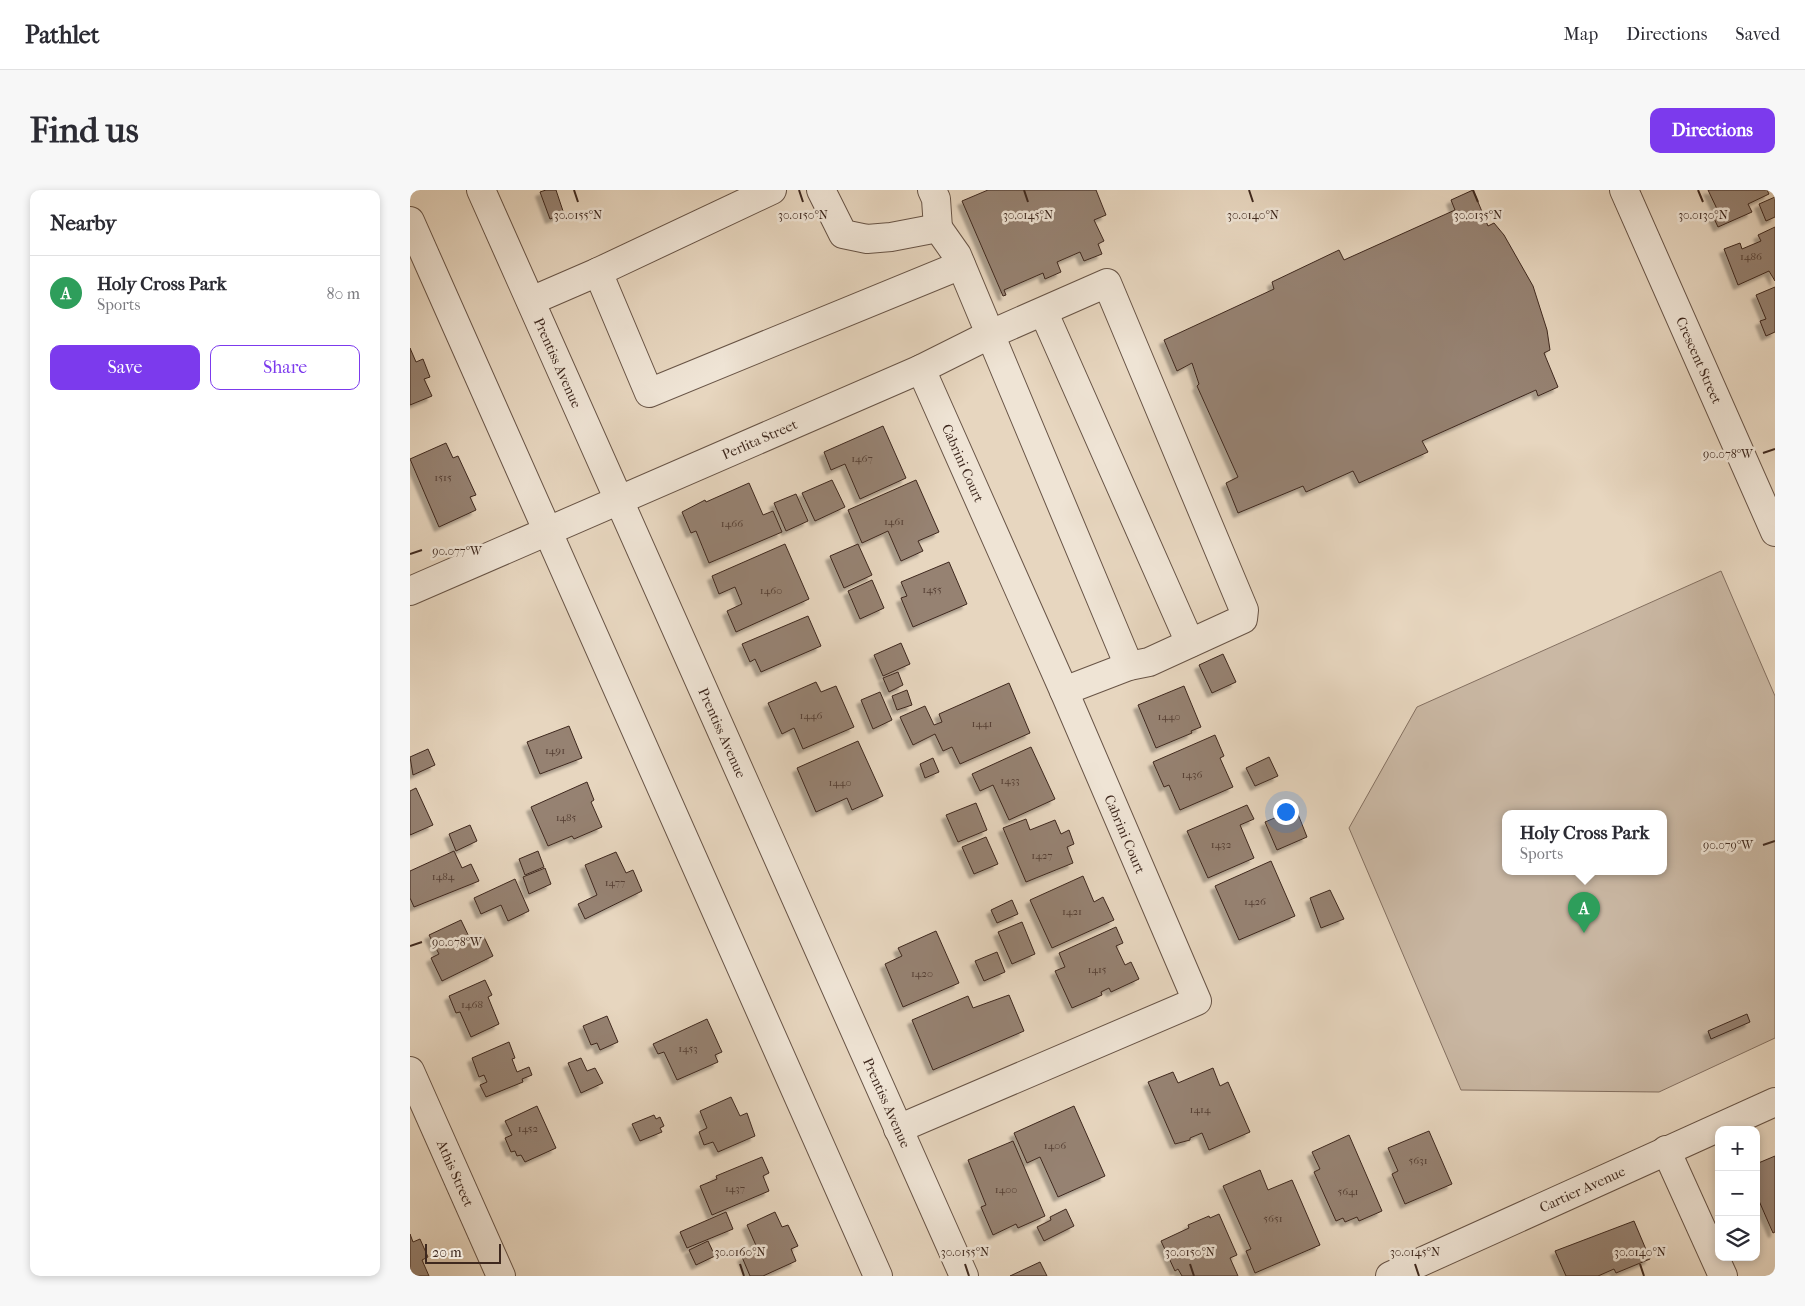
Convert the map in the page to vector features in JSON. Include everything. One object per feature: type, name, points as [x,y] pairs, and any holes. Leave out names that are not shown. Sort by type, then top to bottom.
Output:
[{"type":"street","name":"Prentiss Avenue","points":[[481,190],[964,1276]]},
{"type":"street","points":[[531,301],[598,272],[772,190]]},
{"type":"street","points":[[821,190],[843,234],[867,239],[891,237],[938,228]]},
{"type":"street","points":[[932,190],[936,199],[938,228],[961,265],[1130,666]]},
{"type":"street","name":"Crescent Street","points":[[1624,190],[1775,532]]},
{"type":"street","points":[[410,221],[878,1276]]},
{"type":"street","points":[[598,272],[650,393],[961,265]]},
{"type":"street","name":"Perlita Street","points":[[410,591],[921,369],[991,334],[1107,283],[1244,610],[1243,619],[1190,643]]},
{"type":"street","points":[[1044,312],[1190,643],[1149,662],[1130,666],[1064,691]]},
{"type":"street","name":"Cabrini Court","points":[[898,1129],[1197,1001],[1064,691],[921,369]]},
{"type":"street","name":"Athis Street","points":[[410,1071],[501,1276]]},
{"type":"street","name":"Cartier Avenue","points":[[1390,1276],[1775,1102]]},
{"type":"street","points":[[1666,1150],[1723,1276]]},
{"type":"shaded area","points":[[1721,571],[1775,696],[1775,1038],[1659,1092],[1461,1090],[1349,828],[1417,707]]},
{"type":"building","points":[[556,190],[564,214],[550,219],[540,192]]},
{"type":"building","points":[[988,190],[1096,190],[1106,215],[1094,220],[1104,241],[1098,244],[1102,254],[1084,261],[1080,252],[1057,262],[1061,272],[1045,279],[1043,273],[1004,290],[1006,295],[1003,296],[962,201]]},
{"type":"building","points":[[1473,190],[1488,226],[1494,223],[1504,235],[1533,286],[1547,330],[1550,350],[1544,353],[1558,387],[1538,396],[1536,390],[1422,441],[1428,452],[1359,483],[1353,471],[1306,492],[1303,486],[1238,513],[1226,483],[1238,477],[1197,386],[1199,384],[1192,363],[1177,371],[1164,340],[1274,289],[1272,282],[1339,250],[1344,260],[1455,210],[1451,200]]},
{"type":"building","points":[[1708,190],[1767,190],[1769,194],[1748,204],[1752,212],[1718,227],[1711,212],[1717,209]]},
{"type":"building","points":[[1775,197],[1775,217],[1766,221],[1759,204]]},
{"type":"building","points":[[1775,227],[1775,281],[1769,271],[1738,285],[1724,249],[1740,243],[1742,249],[1761,241],[1758,235]]},
{"type":"building","points":[[1775,287],[1775,332],[1766,336],[1760,321],[1766,319],[1756,295]]},
{"type":"building","points":[[410,348],[416,362],[423,359],[430,377],[424,379],[432,396],[410,405]]},
{"type":"building","points":[[883,426],[906,478],[860,499],[845,464],[831,470],[824,452]]},
{"type":"building","points":[[446,443],[453,458],[458,456],[476,495],[470,497],[476,510],[439,527],[410,459]]},
{"type":"building","points":[[832,480],[845,507],[815,521],[802,493]]},
{"type":"building","points":[[916,480],[939,532],[918,541],[923,551],[901,561],[888,531],[862,543],[848,510]]},
{"type":"building","points":[[749,483],[763,515],[773,511],[782,532],[709,563],[696,531],[691,533],[682,512],[705,500],[706,502]]},
{"type":"building","points":[[796,494],[808,521],[786,531],[774,503]]},
{"type":"building","points":[[785,544],[809,599],[736,632],[727,611],[742,604],[735,587],[719,594],[712,576]]},
{"type":"building","points":[[858,544],[872,575],[844,588],[830,556]]},
{"type":"building","points":[[949,562],[967,604],[913,627],[901,598],[907,596],[901,582]]},
{"type":"building","points":[[872,580],[884,608],[860,619],[848,591]]},
{"type":"building","points":[[808,616],[821,646],[761,672],[755,659],[750,662],[742,644]]},
{"type":"building","points":[[901,643],[910,664],[883,676],[874,655]]},
{"type":"building","points":[[1223,654],[1236,682],[1212,693],[1199,665]]},
{"type":"building","points":[[898,672],[903,685],[889,692],[883,678]]},
{"type":"building","points":[[816,682],[821,692],[836,686],[854,727],[803,749],[794,728],[782,734],[768,703]]},
{"type":"building","points":[[1009,683],[1030,733],[960,764],[952,747],[943,751],[935,734],[913,745],[900,717],[925,706],[934,725],[942,722],[939,714]]},
{"type":"building","points":[[1184,686],[1201,727],[1191,731],[1192,733],[1156,748],[1138,705]]},
{"type":"building","points":[[907,690],[912,705],[897,710],[892,696]]},
{"type":"building","points":[[880,692],[892,720],[873,729],[861,700]]},
{"type":"building","points":[[569,726],[582,758],[540,774],[527,742]]},
{"type":"building","points":[[1215,735],[1224,756],[1220,758],[1233,787],[1180,810],[1169,785],[1164,787],[1153,762]]},
{"type":"building","points":[[858,741],[883,796],[852,810],[847,798],[816,812],[797,768]]},
{"type":"building","points":[[1031,747],[1055,799],[1009,820],[993,785],[980,791],[972,774]]},
{"type":"building","points":[[428,749],[435,765],[413,775],[410,757]]},
{"type":"building","points":[[1269,757],[1278,776],[1255,786],[1246,768]]},
{"type":"building","points":[[933,758],[939,772],[925,778],[920,764]]},
{"type":"building","points":[[587,782],[594,800],[591,802],[602,827],[574,839],[572,836],[548,846],[531,807]]},
{"type":"building","points":[[416,788],[433,825],[410,835],[410,791]]},
{"type":"building","points":[[976,803],[987,830],[958,842],[946,815]]},
{"type":"building","points":[[1247,805],[1254,819],[1240,825],[1254,858],[1208,878],[1187,831]]},
{"type":"building","points":[[1296,809],[1307,837],[1277,850],[1265,822]]},
{"type":"building","points":[[1026,819],[1030,830],[1055,820],[1061,834],[1069,830],[1074,844],[1067,847],[1073,863],[1026,882],[1003,828]]},
{"type":"building","points":[[470,825],[477,841],[456,851],[449,834]]},
{"type":"building","points":[[986,837],[998,864],[974,874],[962,847]]},
{"type":"building","points":[[454,851],[462,868],[471,864],[479,881],[414,907],[410,898],[410,871]]},
{"type":"building","points":[[538,851],[544,867],[525,875],[519,859]]},
{"type":"building","points":[[616,852],[626,873],[633,870],[642,891],[585,919],[578,904],[597,895],[585,865]]},
{"type":"building","points":[[1271,861],[1295,916],[1239,940],[1215,886]]},
{"type":"building","points":[[545,868],[551,884],[529,894],[523,877]]},
{"type":"building","points":[[1083,876],[1094,902],[1103,897],[1114,920],[1052,948],[1030,900]]},
{"type":"building","points":[[515,879],[529,911],[508,921],[501,905],[481,914],[474,898]]},
{"type":"building","points":[[1330,890],[1344,919],[1321,928],[1310,898]]},
{"type":"building","points":[[1012,900],[1018,914],[997,923],[991,910]]},
{"type":"building","points":[[461,920],[471,941],[483,935],[493,956],[442,981],[431,958],[439,954],[429,935]]},
{"type":"building","points":[[1022,922],[1035,954],[1012,964],[998,932]]},
{"type":"building","points":[[1116,927],[1123,943],[1116,946],[1125,965],[1131,962],[1139,979],[1111,992],[1109,988],[1101,992],[1102,995],[1072,1008],[1055,971],[1065,967],[1059,953]]},
{"type":"building","points":[[936,931],[959,983],[903,1007],[885,964],[902,956],[898,948]]},
{"type":"building","points":[[997,952],[1005,972],[984,981],[975,961]]},
{"type":"building","points":[[485,980],[492,995],[488,997],[499,1024],[471,1037],[460,1012],[456,1013],[449,996]]},
{"type":"building","points":[[1009,995],[1024,1031],[933,1070],[912,1020],[968,996],[973,1008]]},
{"type":"building","points":[[1747,1014],[1750,1022],[1711,1039],[1708,1031]]},
{"type":"building","points":[[607,1016],[618,1042],[600,1050],[597,1043],[591,1045],[583,1026]]},
{"type":"building","points":[[707,1019],[722,1052],[715,1055],[718,1062],[677,1080],[664,1052],[658,1054],[653,1044]]},
{"type":"building","points":[[509,1042],[515,1058],[512,1059],[517,1072],[529,1067],[532,1075],[522,1079],[523,1082],[486,1097],[480,1085],[487,1082],[484,1075],[479,1077],[472,1058]]},
{"type":"building","points":[[581,1058],[587,1071],[595,1068],[603,1083],[581,1093],[568,1063]]},
{"type":"building","points":[[1213,1068],[1220,1086],[1228,1082],[1250,1132],[1209,1150],[1202,1133],[1190,1138],[1190,1140],[1175,1144],[1148,1082],[1173,1072],[1178,1083]]},
{"type":"building","points":[[731,1097],[740,1116],[747,1113],[755,1136],[718,1152],[713,1142],[704,1145],[699,1132],[707,1128],[700,1111]]},
{"type":"building","points":[[537,1106],[556,1148],[525,1162],[521,1155],[517,1156],[515,1151],[511,1152],[505,1138],[512,1135],[505,1121]]},
{"type":"building","points":[[1074,1106],[1105,1176],[1058,1197],[1040,1157],[1027,1163],[1014,1133]]},
{"type":"building","points":[[654,1115],[656,1119],[660,1117],[664,1126],[660,1128],[662,1132],[640,1141],[632,1124]]},
{"type":"building","points":[[1429,1131],[1452,1184],[1405,1204],[1392,1174],[1398,1171],[1388,1148]]},
{"type":"building","points":[[1349,1135],[1382,1211],[1359,1221],[1357,1217],[1345,1222],[1343,1218],[1336,1221],[1314,1172],[1320,1169],[1312,1152]]},
{"type":"building","points":[[1013,1141],[1045,1216],[1018,1228],[1016,1224],[993,1235],[981,1207],[986,1205],[968,1160]]},
{"type":"building","points":[[1775,1156],[1775,1232],[1773,1233],[1760,1203],[1760,1162]]},
{"type":"building","points":[[762,1157],[769,1173],[763,1176],[769,1191],[712,1215],[700,1186],[717,1179],[716,1176]]},
{"type":"building","points":[[1260,1170],[1268,1190],[1292,1180],[1320,1245],[1255,1273],[1246,1251],[1251,1249],[1223,1186]]},
{"type":"building","points":[[1066,1209],[1074,1226],[1044,1241],[1037,1227],[1051,1220],[1050,1217]]},
{"type":"building","points":[[726,1212],[733,1229],[687,1248],[680,1232]]},
{"type":"building","points":[[775,1212],[782,1227],[788,1225],[798,1246],[791,1249],[796,1261],[763,1276],[750,1276],[742,1257],[758,1250],[747,1225]]},
{"type":"building","points":[[1219,1214],[1237,1255],[1230,1258],[1238,1276],[1182,1276],[1178,1269],[1175,1271],[1161,1241],[1189,1228],[1188,1225]]},
{"type":"building","points":[[1634,1221],[1650,1259],[1616,1273],[1614,1269],[1598,1276],[1566,1276],[1555,1251]]},
{"type":"building","points":[[410,1234],[413,1242],[420,1239],[428,1257],[422,1260],[429,1276],[410,1276]]},
{"type":"building","points":[[708,1241],[715,1256],[696,1265],[689,1250]]},
{"type":"building","points":[[1040,1262],[1047,1276],[1010,1276]]},
{"type":"place","name":"Holy Cross Park","points":[[1584,933]]}]
